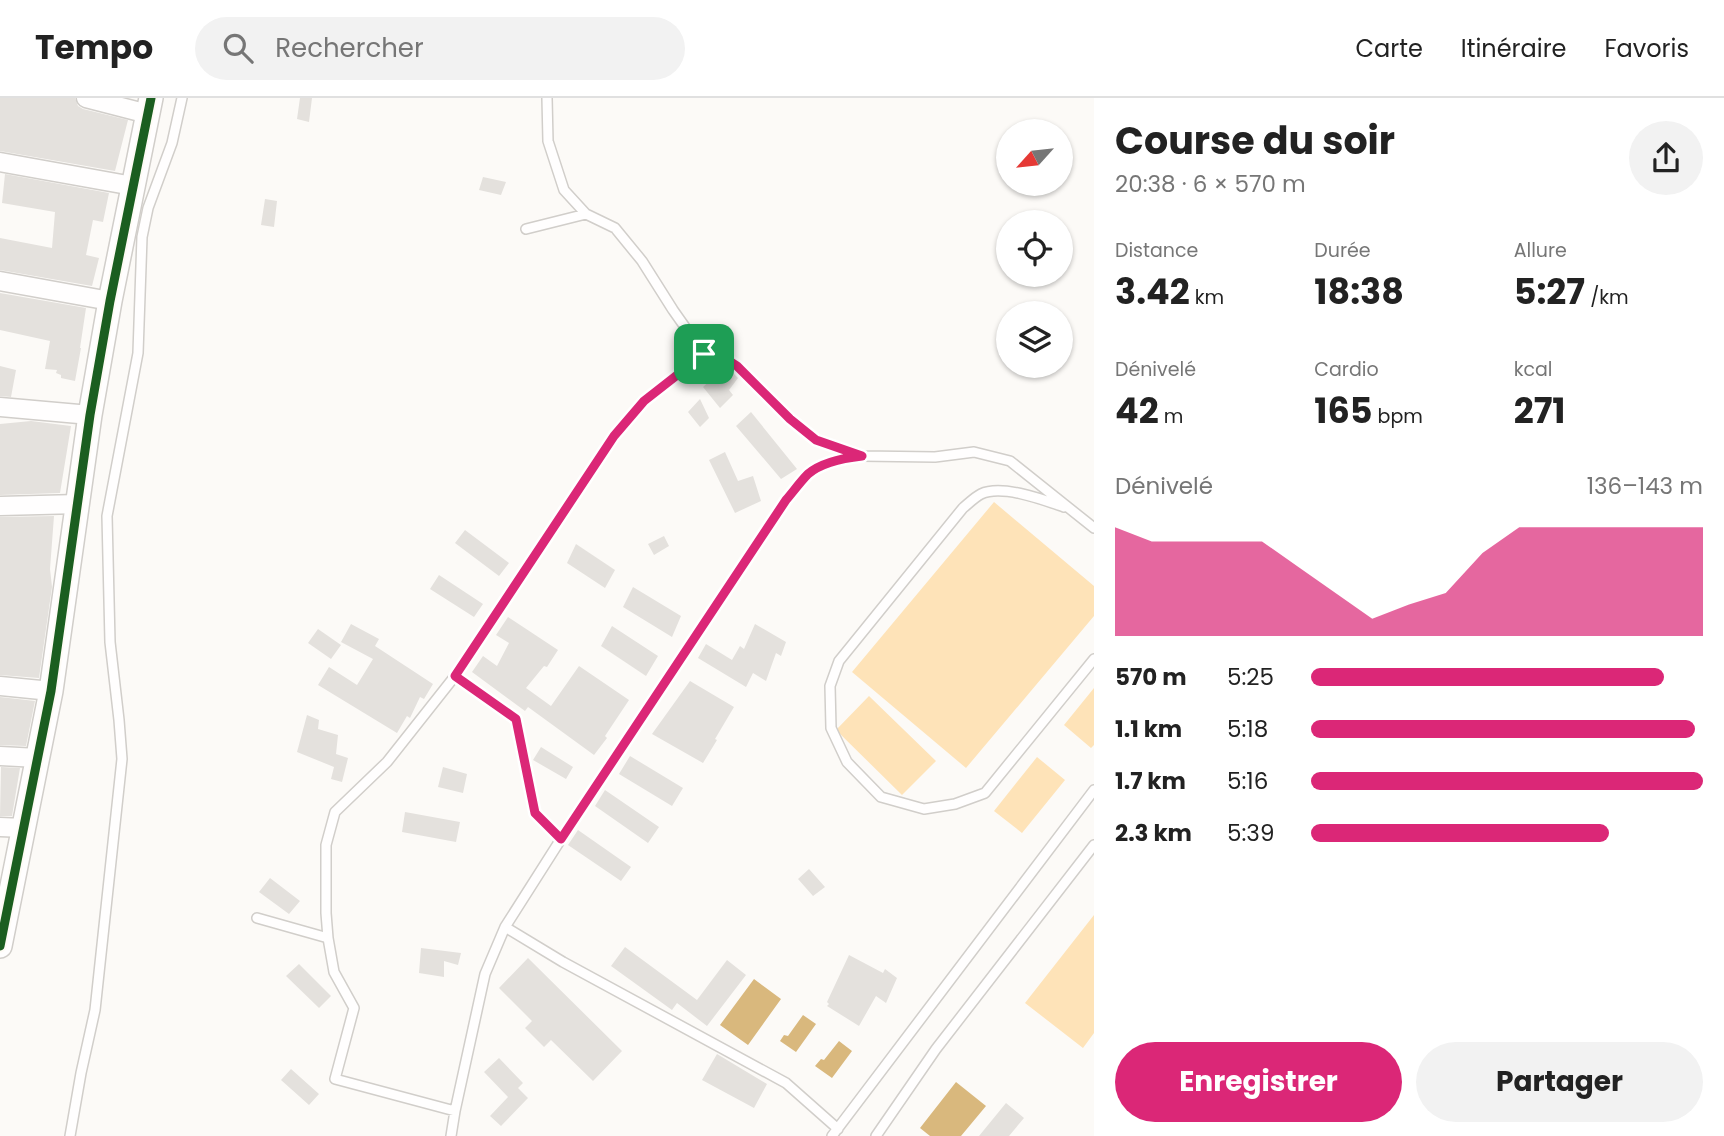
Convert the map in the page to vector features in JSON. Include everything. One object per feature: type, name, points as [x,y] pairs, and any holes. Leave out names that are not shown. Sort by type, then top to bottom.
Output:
[{"type":"street","points":[[0,946],[51,691],[90,415],[149,106],[86,98]]},
{"type":"street","points":[[1,167],[133,186]]},
{"type":"street","points":[[0,281],[110,301]]},
{"type":"street","points":[[0,407],[90,415]]},
{"type":"street","points":[[0,506],[79,504]]},
{"type":"street","points":[[0,686],[51,691]]},
{"type":"street","points":[[0,757],[38,758]]},
{"type":"street","points":[[0,827],[24,828]]},
{"type":"lane","points":[[70,1136],[95,1010],[122,759],[110,642],[107,516],[138,352],[142,237],[148,208],[172,143],[182,98]]},
{"type":"lane","points":[[547,98],[548,141],[565,190],[586,214],[615,228],[642,261],[704,354]]},
{"type":"lane","points":[[526,229],[586,214]]},
{"type":"lane","points":[[455,1111],[335,1079],[354,1008],[334,972],[328,938],[326,845],[335,812],[387,762],[455,676],[614,436],[644,401],[704,354],[717,353],[737,366],[790,419],[816,440],[862,456]]},
{"type":"lane","points":[[452,1136],[485,974],[505,927],[786,500],[809,474],[846,457],[934,457],[974,452],[1010,461],[1094,528]]},
{"type":"lane","points":[[1069,508],[1028,495],[1002,491],[982,493],[963,508],[839,662],[830,686],[831,727],[846,762],[881,797],[924,809],[956,804],[985,793],[1094,659]]},
{"type":"lane","points":[[455,676],[516,719],[535,813],[561,839]]},
{"type":"lane","points":[[505,927],[563,962],[786,1083],[835,1133],[1094,790]]},
{"type":"lane","points":[[878,1135],[936,1049],[1094,845]]},
{"type":"lane","points":[[257,918],[328,938]]},
{"type":"shaded area","points":[[994,502],[1094,586],[1094,616],[966,768],[852,672]]},
{"type":"shaded area","points":[[1094,688],[1094,745],[1091,748],[1064,725]]},
{"type":"shaded area","points":[[869,696],[936,761],[902,795],[836,730]]},
{"type":"shaded area","points":[[1037,757],[1065,780],[1022,833],[994,811]]},
{"type":"shaded area","points":[[1094,915],[1094,1033],[1083,1048],[1025,1003]]},
{"type":"shaded area","points":[[754,979],[781,999],[748,1045],[720,1025]]},
{"type":"shaded area","points":[[803,1015],[816,1024],[796,1052],[780,1041],[784,1035],[788,1036]]},
{"type":"shaded area","points":[[839,1041],[852,1051],[832,1078],[815,1066],[821,1059],[824,1060]]},
{"type":"shaded area","points":[[956,1082],[986,1106],[961,1136],[930,1136],[920,1128]]},
{"type":"building","points":[[0,98],[75,98],[78,106],[83,109],[128,120],[115,171],[0,151]]},
{"type":"building","points":[[300,98],[312,98],[309,122],[297,119]]},
{"type":"building","points":[[5,174],[109,193],[103,222],[93,220],[86,255],[99,258],[92,286],[0,270],[0,238],[52,248],[55,212],[2,203]]},
{"type":"building","points":[[483,177],[506,182],[501,195],[479,190]]},
{"type":"building","points":[[265,199],[277,201],[274,227],[261,225]]},
{"type":"building","points":[[0,293],[86,308],[75,381],[61,378],[61,375],[56,373],[57,370],[45,369],[50,341],[0,330]]},
{"type":"building","points":[[0,366],[16,370],[11,397],[0,396]]},
{"type":"building","points":[[729,369],[738,378],[729,390],[733,395],[720,408],[703,387],[715,376],[720,381]]},
{"type":"building","points":[[700,399],[709,418],[700,427],[688,412]]},
{"type":"building","points":[[751,412],[797,469],[781,479],[736,426]]},
{"type":"building","points":[[31,421],[71,426],[60,493],[0,495],[0,424]]},
{"type":"building","points":[[725,452],[738,481],[753,476],[761,501],[735,513],[709,460]]},
{"type":"building","points":[[54,516],[50,569],[52,587],[39,678],[0,675],[0,517]]},
{"type":"building","points":[[465,530],[509,563],[499,576],[455,543]]},
{"type":"building","points":[[664,536],[669,546],[654,555],[648,544]]},
{"type":"building","points":[[576,544],[615,570],[605,588],[567,563]]},
{"type":"building","points":[[439,575],[483,604],[474,617],[430,589]]},
{"type":"building","points":[[633,587],[681,616],[672,637],[623,607]]},
{"type":"building","points":[[508,617],[558,650],[547,667],[544,666],[526,688],[551,706],[579,666],[629,700],[594,755],[528,707],[525,711],[472,672],[483,656],[497,666],[509,643],[496,635]]},
{"type":"building","points":[[351,624],[379,639],[375,646],[433,684],[424,699],[420,697],[410,718],[407,716],[397,733],[318,685],[329,667],[357,685],[373,659],[341,642]]},
{"type":"building","points":[[755,624],[786,642],[781,656],[776,653],[766,681],[753,673],[746,687],[698,658],[706,644],[732,660],[740,646],[744,649]]},
{"type":"building","points":[[612,626],[658,656],[646,676],[601,646]]},
{"type":"building","points":[[318,629],[341,645],[331,659],[308,643]]},
{"type":"building","points":[[690,681],[734,707],[703,763],[652,734]]},
{"type":"building","points":[[0,697],[35,701],[26,746],[0,745]]},
{"type":"building","points":[[307,715],[319,720],[318,729],[338,735],[336,754],[348,758],[342,782],[331,779],[334,767],[297,752]]},
{"type":"building","points":[[541,747],[573,767],[566,779],[533,760]]},
{"type":"building","points":[[630,756],[683,788],[672,806],[619,774]]},
{"type":"building","points":[[1,767],[20,768],[12,816],[0,816]]},
{"type":"building","points":[[443,767],[467,774],[463,793],[438,787]]},
{"type":"building","points":[[605,790],[659,827],[648,843],[595,806]]},
{"type":"building","points":[[405,812],[460,822],[456,842],[402,832]]},
{"type":"building","points":[[578,830],[631,867],[621,881],[568,845]]},
{"type":"building","points":[[809,869],[825,887],[813,896],[798,879]]},
{"type":"building","points":[[270,878],[300,901],[289,914],[259,892]]},
{"type":"building","points":[[625,947],[697,1000],[727,960],[746,975],[707,1026],[677,1003],[672,1010],[611,966]]},
{"type":"building","points":[[421,948],[461,953],[458,965],[444,961],[444,977],[419,973]]},
{"type":"building","points":[[849,955],[883,973],[885,969],[897,978],[886,1003],[876,996],[859,1026],[827,1006]]},
{"type":"building","points":[[528,958],[622,1051],[593,1081],[551,1040],[544,1047],[525,1028],[532,1021],[499,988]]},
{"type":"building","points":[[299,964],[331,996],[319,1008],[286,976]]},
{"type":"building","points":[[717,1054],[767,1084],[754,1108],[702,1080]]},
{"type":"building","points":[[499,1058],[523,1083],[518,1088],[528,1098],[501,1126],[490,1116],[508,1097],[484,1072]]},
{"type":"building","points":[[291,1069],[319,1094],[309,1105],[281,1080]]},
{"type":"building","points":[[1006,1103],[1024,1118],[1009,1136],[979,1136]]},
{"type":"cycle path","points":[[0,946],[51,691],[90,415],[151,98]]},
{"type":"route","points":[[717,353],[737,366],[790,419],[816,440],[862,456],[846,457],[822,466],[809,474],[786,500],[561,839],[535,813],[516,719],[455,676],[614,436],[644,401],[704,354],[717,353]]}]
